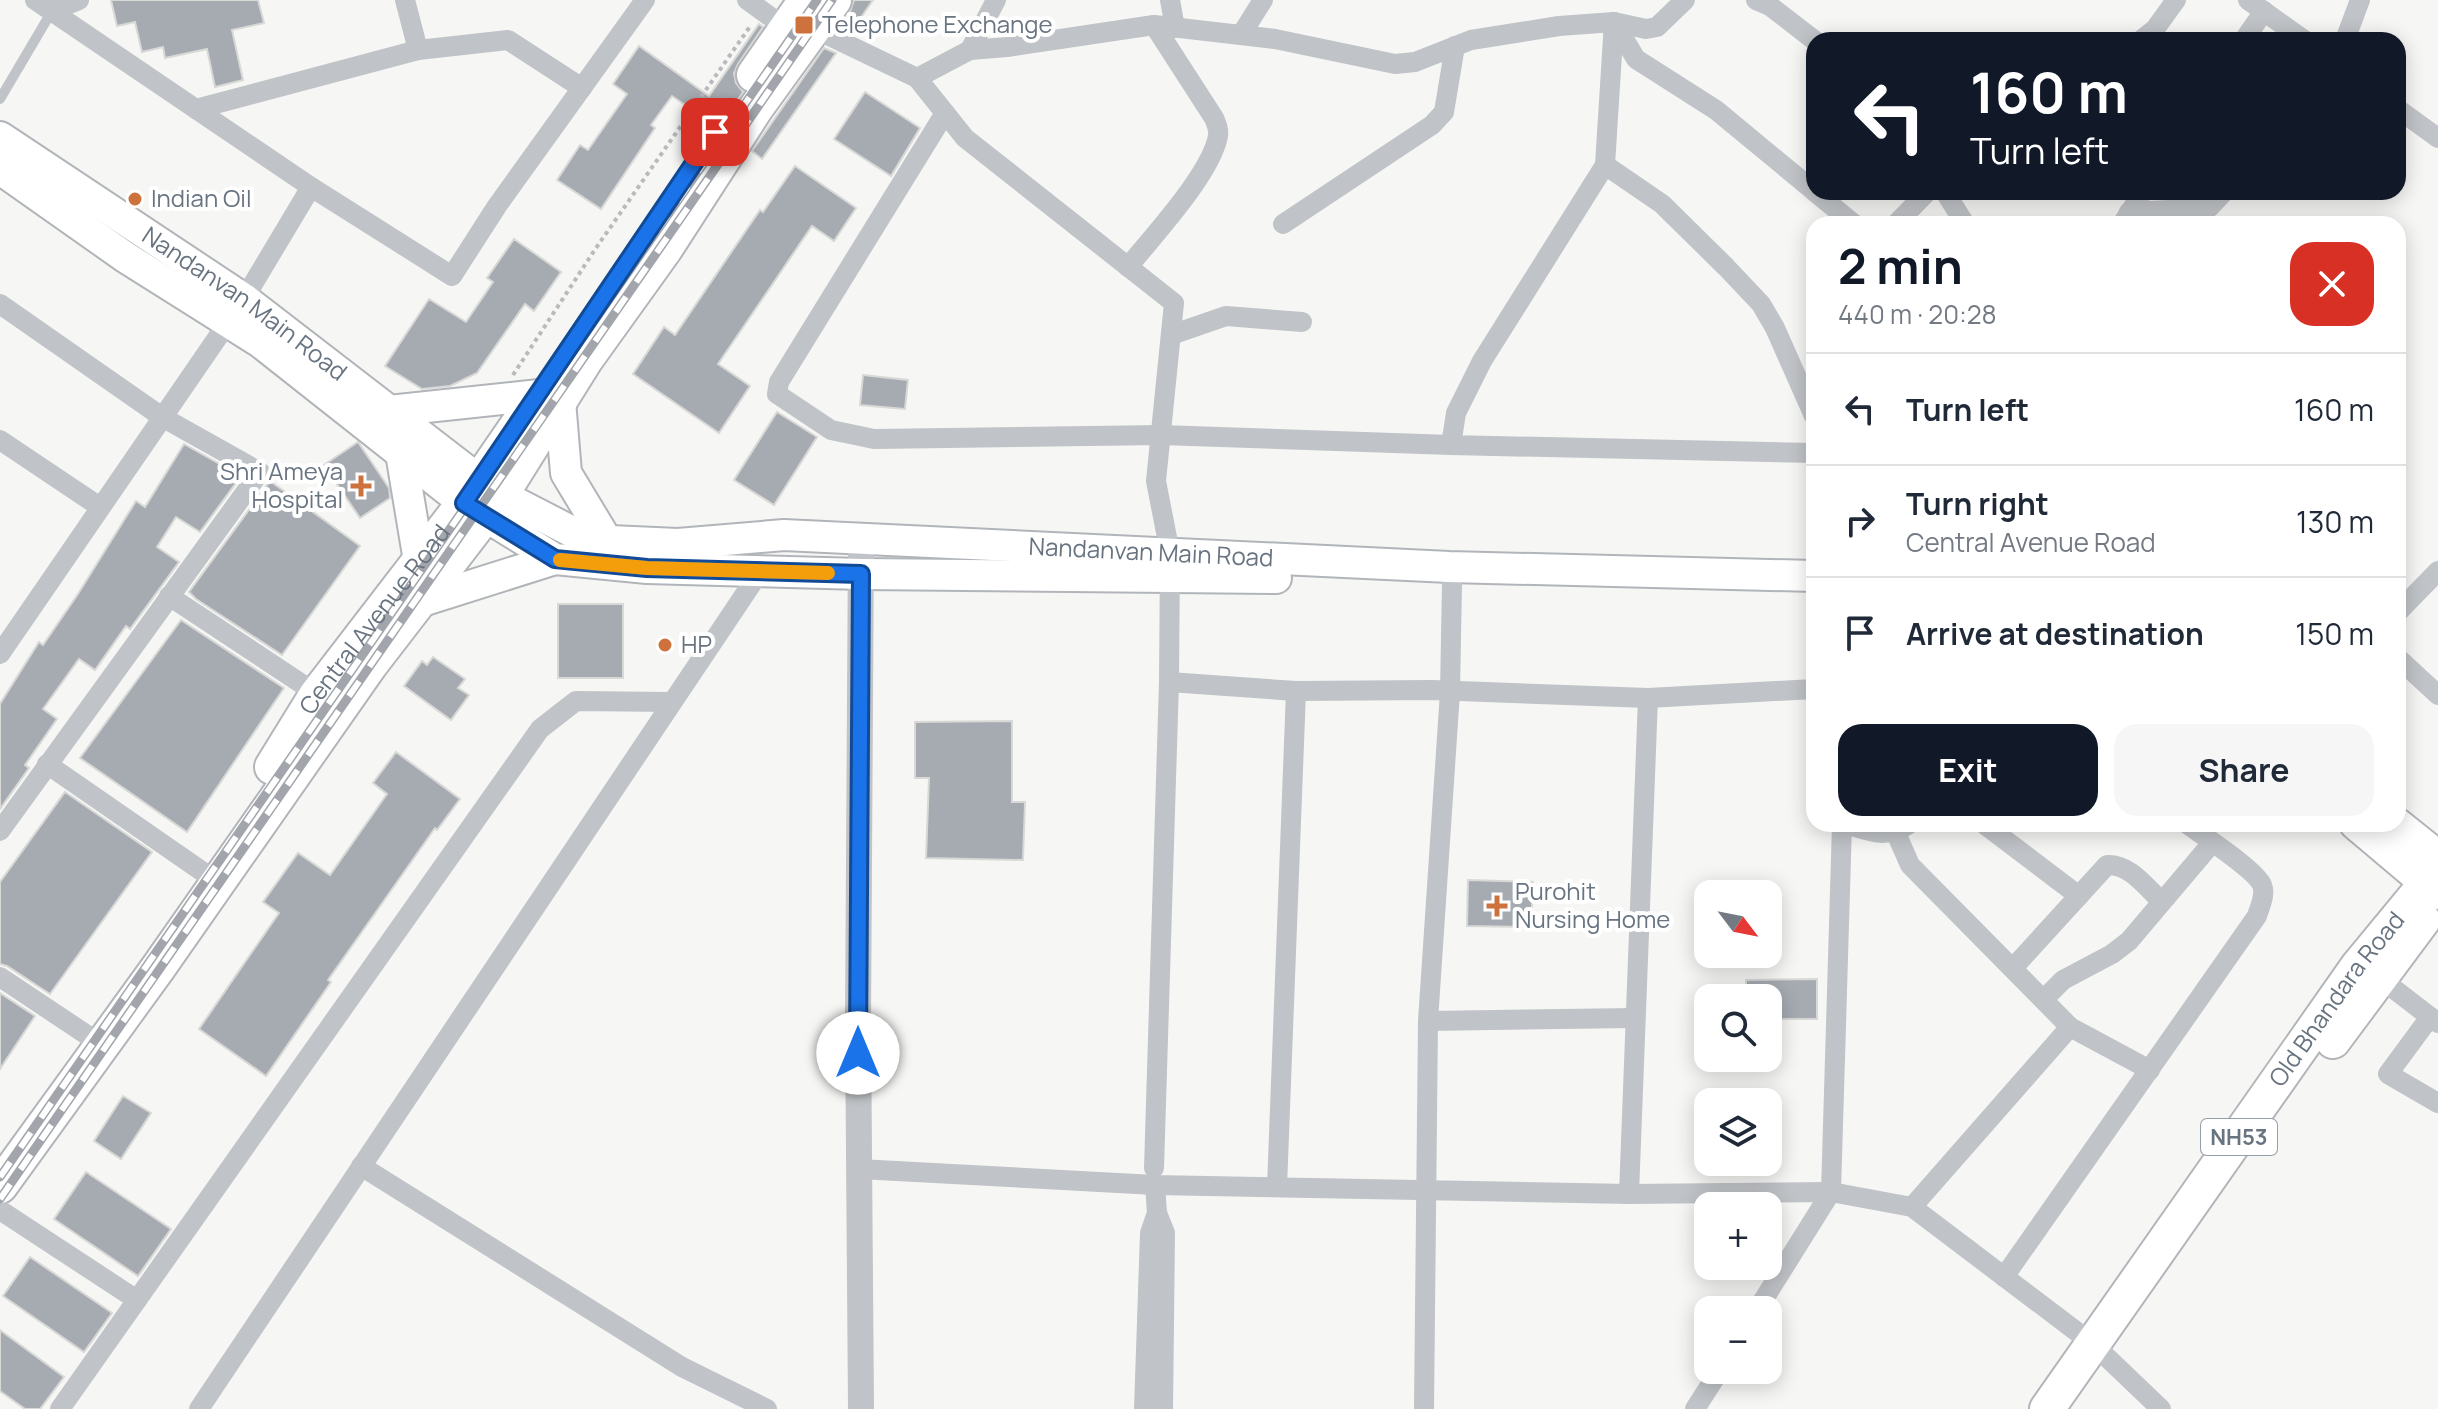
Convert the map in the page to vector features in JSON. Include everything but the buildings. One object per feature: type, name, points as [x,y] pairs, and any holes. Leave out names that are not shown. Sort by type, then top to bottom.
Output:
[{"type":"main road","points":[[0,1186],[158,968],[335,714],[419,602],[482,498],[549,398],[586,359],[665,249],[756,108],[783,13],[834,0]]},
{"type":"main road","name":"Nandanvan Main Road","points":[[0,137],[236,310],[389,411],[482,498],[588,540],[678,544],[784,535],[1170,565],[1449,567],[1806,576]]},
{"type":"main road","points":[[0,169],[125,257],[236,310],[260,342],[401,453],[482,498],[555,559]]},
{"type":"main road","points":[[389,411],[496,399],[549,398]]},
{"type":"main road","points":[[549,398],[566,473],[607,541]]},
{"type":"main road","points":[[401,453],[419,561]]},
{"type":"main road","name":"Central Avenue Road","points":[[0,1163],[245,810],[317,694],[419,561],[482,498]]},
{"type":"main road","points":[[419,602],[555,559],[647,568],[861,574],[1170,565],[1262,577],[1806,594]]},
{"type":"main road","points":[[2366,832],[2436,881]]},
{"type":"main road","points":[[2403,832],[2436,881]]},
{"type":"main road","name":"NH53","points":[[2069,1409],[2100,1351],[2184,1255],[2353,1013],[2381,979],[2436,881]]},
{"type":"main road","name":"Old Bhandara Road","points":[[2047,1409],[2100,1351],[2358,966],[2436,881]]},
{"type":"street","points":[[50,4],[79,0]]},
{"type":"street","points":[[405,0],[418,50]]},
{"type":"street","points":[[50,4],[311,187],[452,276],[497,206],[645,0]]},
{"type":"street","points":[[970,50],[996,0]]},
{"type":"street","points":[[1128,267],[1185,198],[1213,152],[1219,133],[1214,118],[1164,27],[1170,0]]},
{"type":"street","points":[[1241,35],[1263,0]]},
{"type":"street","points":[[917,78],[970,50],[1164,27],[1275,39],[1395,64],[1415,62],[1471,40],[1503,34],[1581,23],[1614,22],[1646,29],[1657,27],[1685,0]]},
{"type":"street","points":[[1756,0],[1770,6],[1806,34]]},
{"type":"street","points":[[2151,32],[2176,0]]},
{"type":"street","points":[[2348,32],[2360,0]]},
{"type":"street","points":[[2247,32],[2256,6],[2293,32]]},
{"type":"street","points":[[783,13],[917,78],[965,138],[1174,303],[1156,481],[1170,565],[1155,1177],[1157,1213],[1165,1233],[1163,1409]]},
{"type":"street","points":[[1451,445],[1456,413],[1482,361],[1605,165],[1614,22]]},
{"type":"street","points":[[1614,22],[1636,59],[1716,110],[1806,185]]},
{"type":"street","points":[[196,109],[418,50],[508,40],[582,88]]},
{"type":"street","points":[[1283,224],[1432,125],[1444,112],[1455,46]]},
{"type":"street","points":[[945,113],[779,382],[777,394],[831,430],[874,439],[1161,435],[1806,453]]},
{"type":"street","points":[[2406,115],[2438,138]]},
{"type":"street","points":[[1605,165],[1662,204],[1761,304],[1806,398]]},
{"type":"street","points":[[0,654],[236,310],[311,187]]},
{"type":"street","points":[[1825,200],[1844,216]]},
{"type":"street","points":[[1904,216],[1919,200]]},
{"type":"street","points":[[2143,216],[2209,208],[2216,200]]},
{"type":"street","points":[[0,304],[162,417],[260,472],[0,831]]},
{"type":"street","points":[[1171,335],[1226,316],[1302,322]]},
{"type":"street","points":[[0,440],[100,507]]},
{"type":"street","points":[[861,539],[861,1409]]},
{"type":"street","points":[[199,1409],[761,570]]},
{"type":"street","points":[[2406,604],[2438,571]]},
{"type":"street","points":[[1424,1409],[1428,1021],[1450,692],[1452,583]]},
{"type":"street","points":[[169,596],[317,694]]},
{"type":"street","points":[[2406,665],[2438,695]]},
{"type":"street","points":[[1169,682],[1296,691],[1648,698],[1806,689]]},
{"type":"street","points":[[1277,1187],[1296,691]]},
{"type":"street","points":[[1629,1194],[1648,698]]},
{"type":"street","points":[[60,1409],[540,729],[576,701],[672,702]]},
{"type":"street","points":[[47,764],[203,872]]},
{"type":"street","points":[[1766,1296],[1831,1192],[1844,832]]},
{"type":"street","points":[[1903,832],[1910,865],[2070,1027],[2150,1070]]},
{"type":"street","points":[[1995,832],[2079,896]]},
{"type":"street","points":[[2004,1277],[2257,916],[2263,897],[2261,884],[2252,873],[2198,832]]},
{"type":"street","points":[[2044,999],[2063,980],[2112,954],[2129,941],[2212,843]]},
{"type":"street","points":[[2013,968],[2107,865],[2119,864],[2161,901]]},
{"type":"street","points":[[0,977],[90,1037]]},
{"type":"street","points":[[2381,979],[2434,1020],[2388,1074],[2438,1103]]},
{"type":"street","points":[[1428,1021],[1635,1018]]},
{"type":"street","points":[[1912,1207],[2070,1027]]},
{"type":"street","points":[[361,1166],[682,1367],[767,1409]]},
{"type":"street","points":[[859,1169],[1155,1177],[1277,1187],[1629,1194],[1831,1192],[1912,1207],[2100,1351],[2161,1409]]},
{"type":"street","points":[[0,1210],[137,1300]]},
{"type":"street","points":[[1144,1409],[1150,1233],[1157,1213]]},
{"type":"street","points":[[1695,1409],[1711,1384]]},
{"type":"lane","points":[[0,99],[50,4]]},
{"type":"path","points":[[496,399],[596,248],[783,13]]},
{"type":"railway","points":[[0,1177],[817,0]]},
{"type":"railway","points":[[0,1199],[832,0]]},
{"type":"slow traffic","points":[[560,560],[647,568],[828,573]]},
{"type":"place","name":"Telephone Exchange","points":[[804,25]]},
{"type":"place","name":"Indian Oil","points":[[135,199]]},
{"type":"place","name":"Shri Ameya Hospital","points":[[361,486]]},
{"type":"place","name":"HP","points":[[665,645]]},
{"type":"place","name":"Purohit Nursing Home","points":[[1497,906]]},
{"type":"route","points":[[715,132],[464,503],[555,559],[647,568],[861,574],[858,1053]]}]
